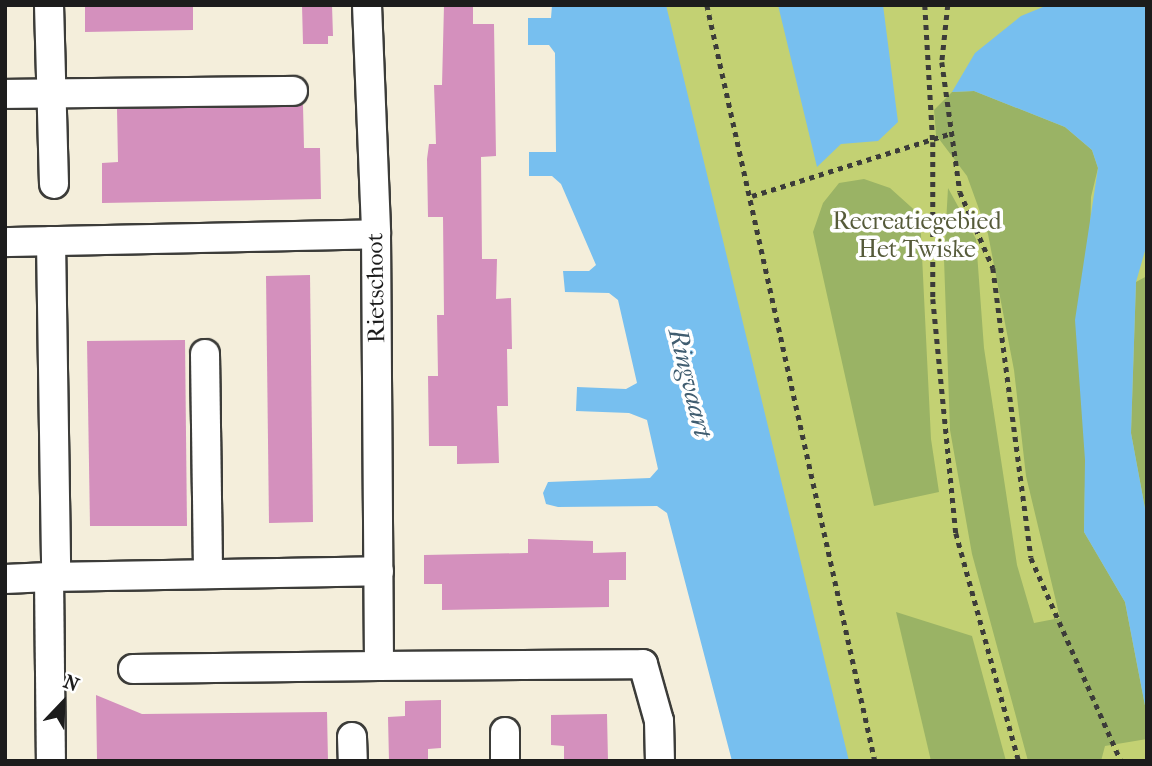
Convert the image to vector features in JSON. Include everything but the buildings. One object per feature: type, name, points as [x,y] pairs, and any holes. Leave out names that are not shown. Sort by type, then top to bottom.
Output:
[{"type":"street","points":[[49,5],[54,184]]},
{"type":"street","name":"Rietschoot","points":[[367,5],[376,234],[379,666]]},
{"type":"street","points":[[5,93],[293,92]]},
{"type":"street","points":[[5,242],[376,234]]},
{"type":"street","points":[[51,242],[51,761]]},
{"type":"street","points":[[205,354],[208,574]]},
{"type":"street","points":[[5,579],[379,570]]},
{"type":"street","points":[[133,669],[643,664],[659,721],[660,761]]},
{"type":"street","points":[[505,732],[505,761]]},
{"type":"path","points":[[707,5],[752,196],[875,761]]},
{"type":"path","points":[[925,5],[933,142],[933,299],[956,533],[1019,761]]},
{"type":"path","points":[[948,5],[942,62],[960,192],[993,268],[1031,558],[1121,761]]},
{"type":"path","points":[[752,196],[952,134]]},
{"type":"green space","name":"Recreatiegebied Het Twiske","points":[[635,5],[1147,5],[1147,761],[809,761]]},
{"type":"green space","points":[[974,91],[1065,127],[1092,150],[1098,168],[1091,197],[1084,532],[1125,602],[1147,716],[1147,739],[1105,746],[1101,761],[1028,761],[972,554],[950,430],[944,259],[948,188],[976,239],[984,348],[1017,565],[1034,623],[1060,618],[1026,476],[1014,370],[988,234],[967,176],[936,135],[934,110],[952,92]]},
{"type":"green space","points":[[864,179],[890,188],[920,215],[931,439],[939,492],[874,506],[813,232],[823,203],[839,183]]},
{"type":"green space","points":[[1147,276],[1147,519],[1131,433],[1136,282]]},
{"type":"green space","points":[[896,612],[972,636],[1006,761],[931,761]]},
{"type":"water","name":"Ringvaart","points":[[552,5],[666,5],[849,761],[732,761],[667,513],[657,506],[558,507],[546,504],[543,493],[548,482],[650,478],[658,469],[647,420],[629,413],[576,411],[577,387],[626,389],[637,383],[618,300],[609,293],[565,292],[563,271],[589,271],[596,265],[561,184],[552,176],[529,176],[529,152],[556,152],[555,53],[549,45],[528,45],[528,18],[551,18]]},
{"type":"water","points":[[778,5],[883,5],[898,122],[878,141],[841,144],[817,167]]},
{"type":"water","points":[[1048,5],[1147,5],[1147,244],[1136,282],[1131,433],[1147,519],[1147,716],[1125,602],[1084,532],[1085,460],[1075,320],[1098,168],[1092,150],[1065,127],[974,91],[952,92],[975,53],[1021,16]]}]
